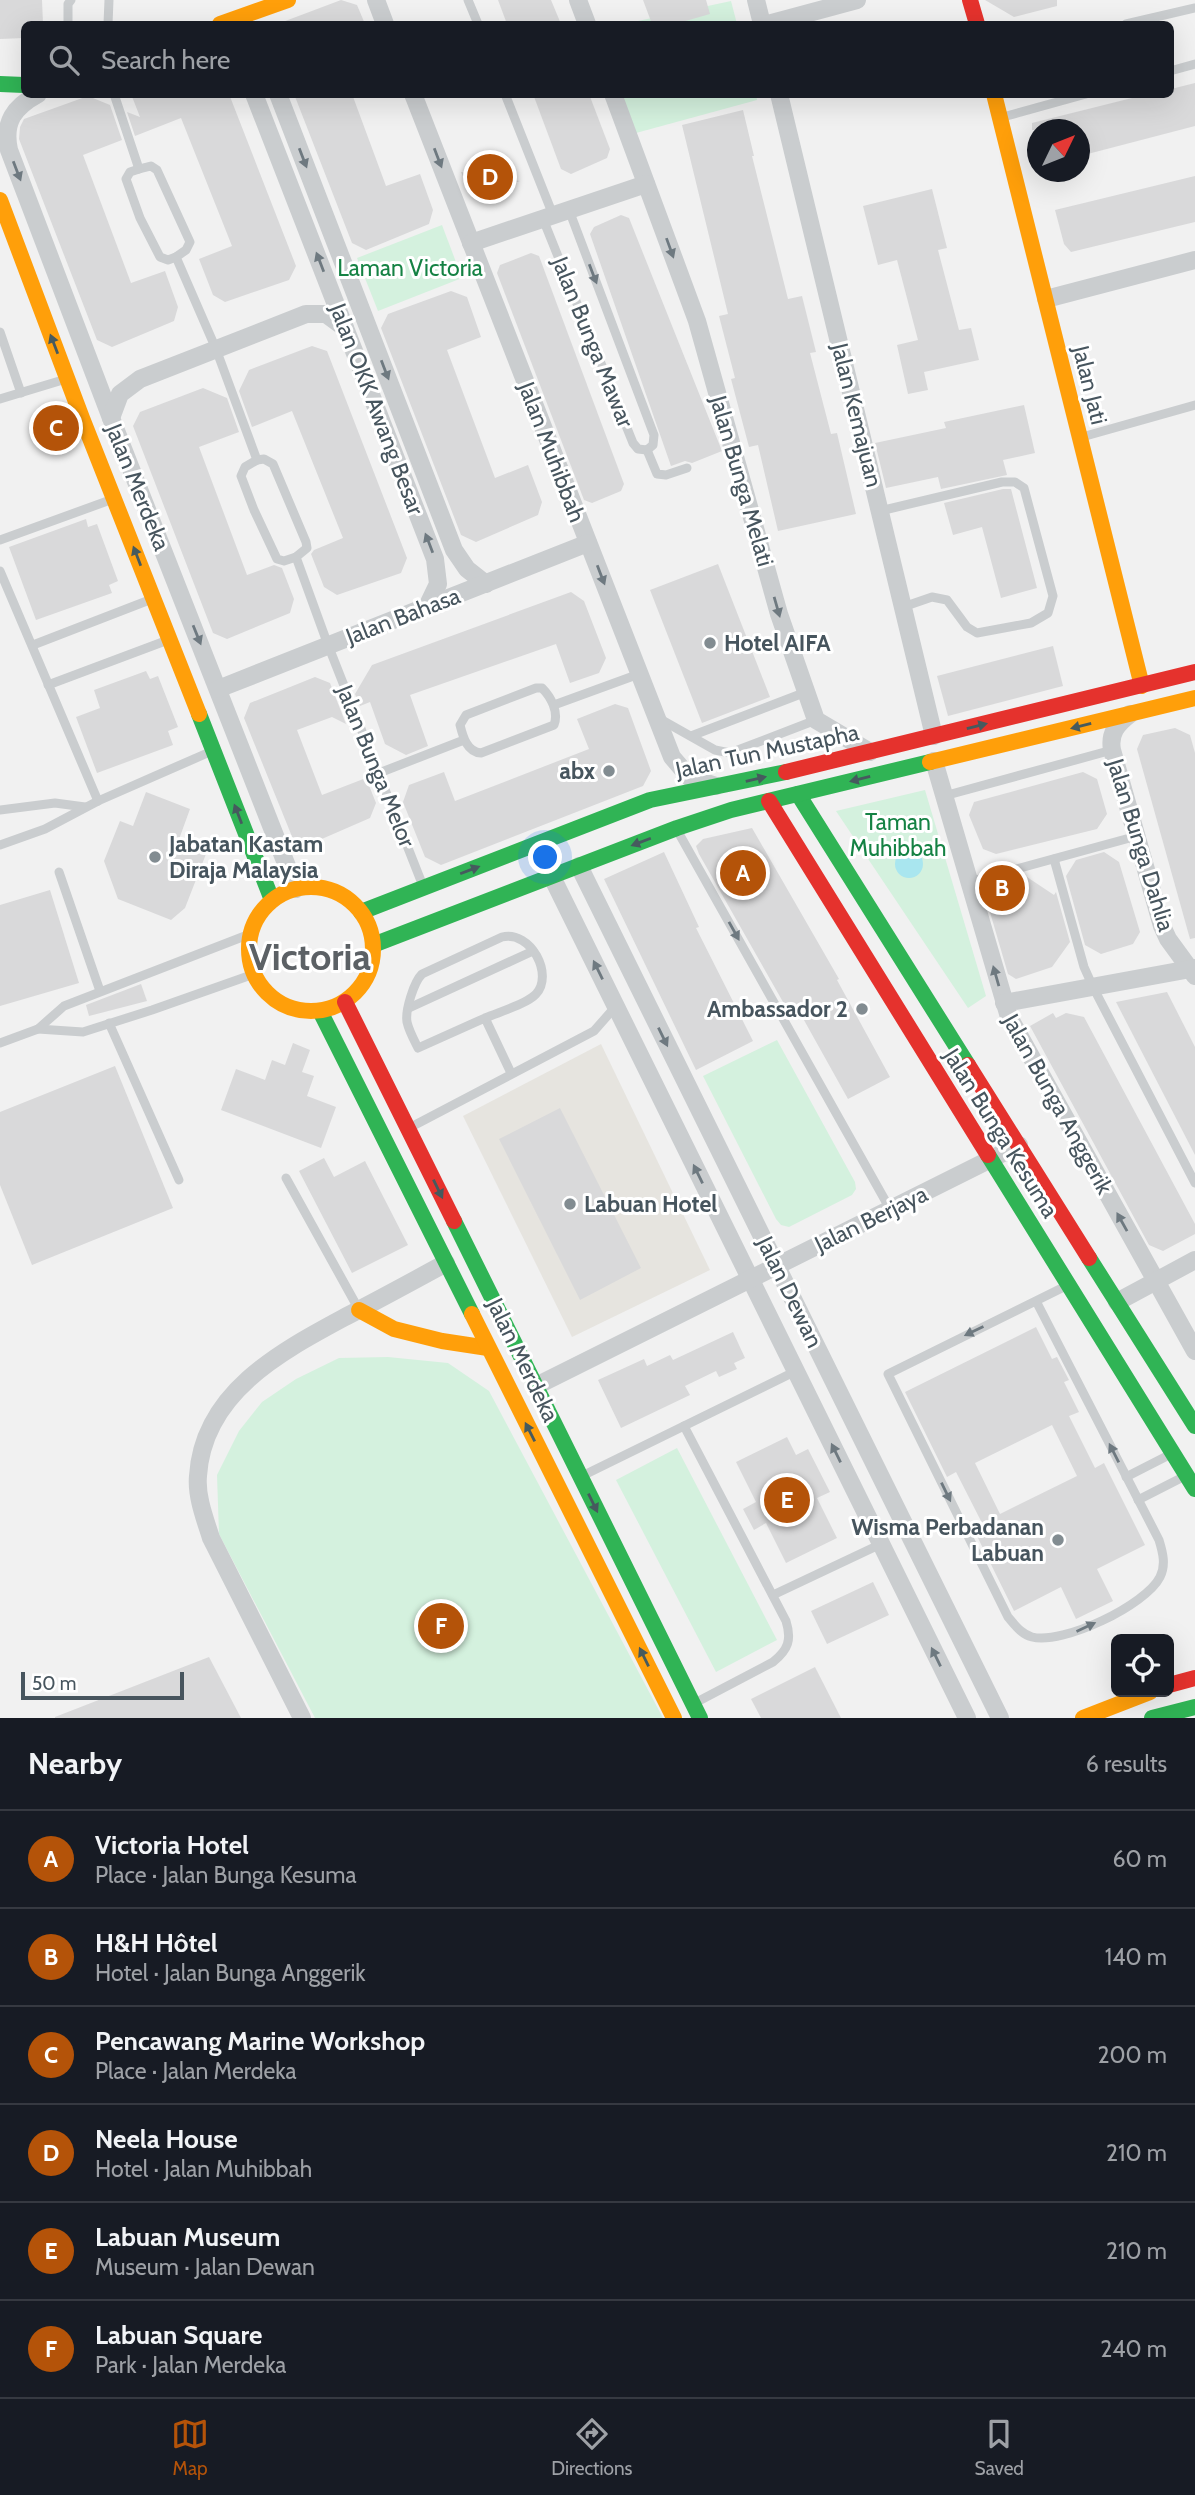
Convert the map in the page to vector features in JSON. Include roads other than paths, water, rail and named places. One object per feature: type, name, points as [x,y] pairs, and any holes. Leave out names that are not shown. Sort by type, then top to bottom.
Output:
[{"type":"main road","points":[[222,21],[225,0]]},
{"type":"main road","points":[[229,21],[288,0]]},
{"type":"main road","points":[[971,0],[976,21]]},
{"type":"main road","points":[[0,84],[21,85]]},
{"type":"main road","name":"Jalan Jati","points":[[995,98],[1142,686]]},
{"type":"main road","name":"Jalan Merdeka","points":[[0,200],[272,900]]},
{"type":"main road","name":"Jalan Tun Mustapha","points":[[361,912],[650,800],[870,752],[1195,672]]},
{"type":"main road","name":"Jalan Tun Mustapha","points":[[373,945],[677,828],[769,801],[1195,698]]},
{"type":"main road","name":"Jalan Bunga Kesuma","points":[[798,794],[1195,1426]]},
{"type":"main road","name":"Jalan Bunga Kesuma","points":[[769,801],[1191,1482]]},
{"type":"main road","points":[[314,887],[332,890],[348,899],[361,912],[373,945],[372,962],[367,978],[345,1002],[320,1011],[299,1011],[280,1004],[265,991],[254,974],[249,954],[250,934],[258,915],[272,900],[296,889],[314,887]]},
{"type":"main road","name":"Jalan Merdeka","points":[[345,1002],[697,1711]]},
{"type":"main road","name":"Jalan Merdeka","points":[[320,1011],[674,1718]]},
{"type":"main road","points":[[359,1310],[394,1329],[488,1348]]},
{"type":"main road","points":[[1174,1684],[1195,1678]]},
{"type":"main road","points":[[1083,1718],[1137,1697]]},
{"type":"main road","points":[[1152,1718],[1195,1707]]},
{"type":"street","points":[[376,0],[384,21]]},
{"type":"street","points":[[578,0],[586,21]]},
{"type":"street","points":[[756,0],[761,21]]},
{"type":"street","points":[[779,21],[857,0]]},
{"type":"street","name":"Jalan Merdeka","points":[[32,98],[16,109],[9,119],[9,150],[296,889]]},
{"type":"street","name":"Jalan OKK Awang Besar","points":[[256,98],[435,559],[438,584],[427,607]]},
{"type":"street","name":"Jalan OKK Awang Besar","points":[[280,98],[454,550],[467,569],[486,584]]},
{"type":"street","name":"Jalan Muhibbah","points":[[415,98],[672,757],[689,777],[716,786]]},
{"type":"street","name":"Jalan Bunga Melati","points":[[614,98],[697,321],[779,614],[816,720]]},
{"type":"street","name":"Jalan Kemajuan","points":[[780,98],[934,736]]},
{"type":"street","points":[[471,243],[646,184]]},
{"type":"street","points":[[1045,299],[1195,260]]},
{"type":"street","points":[[111,418],[120,394],[140,379],[306,314],[326,314],[345,328]]},
{"type":"street","name":"Jalan Bahasa","points":[[218,689],[588,543]]},
{"type":"street","name":"Jalan Bunga Dahlia","points":[[1130,714],[1113,731],[1112,750],[1162,926],[1193,971]]},
{"type":"street","points":[[816,720],[870,752]]},
{"type":"street","name":"Jalan Bunga Anggerik","points":[[934,761],[1009,1017],[1195,1351]]},
{"type":"street","name":"Jalan Dewan","points":[[579,866],[1000,1718]]},
{"type":"street","name":"Jalan Dewan","points":[[552,877],[967,1718]]},
{"type":"street","points":[[1004,1003],[1193,971]]},
{"type":"street","points":[[615,1006],[641,992]]},
{"type":"street","name":"Jalan Berjaya","points":[[536,1386],[1019,1145]]},
{"type":"street","points":[[1117,1302],[1195,1260]]},
{"type":"street","points":[[302,1718],[211,1538],[202,1512],[197,1477],[203,1443],[236,1389],[260,1367],[293,1345],[446,1263]]},
{"type":"lane","points":[[68,21],[68,4],[71,0]]},
{"type":"lane","points":[[108,21],[109,0]]},
{"type":"lane","points":[[468,0],[477,21]]},
{"type":"lane","points":[[1139,21],[1195,8]]},
{"type":"lane","points":[[1174,70],[1195,64]]},
{"type":"lane","points":[[115,98],[139,169]]},
{"type":"lane","name":"Jalan Bunga Mawar","points":[[507,98],[653,435],[653,445],[647,450],[638,449],[633,443],[555,214]]},
{"type":"lane","points":[[1000,118],[1072,98]]},
{"type":"lane","points":[[151,166],[157,170],[190,242],[186,250],[176,257],[169,260],[160,257],[126,179],[130,173],[151,166]]},
{"type":"lane","points":[[176,257],[216,349],[257,460]]},
{"type":"lane","points":[[0,331],[21,393]]},
{"type":"lane","points":[[0,399],[68,379]]},
{"type":"lane","points":[[1080,438],[1195,405]]},
{"type":"lane","points":[[647,450],[657,474],[666,475],[687,468]]},
{"type":"lane","points":[[257,460],[269,460],[273,464],[290,502],[307,548],[296,557],[284,561],[277,559],[254,510],[241,476],[245,467],[257,460]]},
{"type":"lane","points":[[880,512],[1002,482],[1014,482],[1024,488],[1054,596],[1048,613],[1031,623],[977,633],[967,627],[947,600],[932,597],[903,607]]},
{"type":"lane","points":[[0,540],[114,499]]},
{"type":"lane","name":"Jalan Bunga Melor","points":[[296,557],[424,888]]},
{"type":"lane","points":[[0,571],[98,801]]},
{"type":"lane","points":[[33,645],[153,598]]},
{"type":"lane","points":[[48,685],[170,640]]},
{"type":"lane","points":[[554,705],[639,674]]},
{"type":"lane","points":[[541,688],[554,705],[557,718],[554,725],[545,730],[481,753],[470,749],[464,740],[461,719],[502,700],[541,688]]},
{"type":"lane","points":[[691,736],[806,692]]},
{"type":"lane","points":[[656,716],[715,750],[730,753],[816,720]]},
{"type":"lane","points":[[379,773],[464,740]]},
{"type":"lane","points":[[944,796],[1112,750]]},
{"type":"lane","points":[[0,845],[45,829],[85,807],[213,751]]},
{"type":"lane","points":[[0,810],[55,803],[85,807]]},
{"type":"lane","points":[[677,828],[890,1209]]},
{"type":"lane","points":[[969,882],[1137,836]]},
{"type":"lane","points":[[1054,859],[1084,967],[1195,1183]]},
{"type":"lane","points":[[59,872],[100,991]]},
{"type":"lane","points":[[0,1043],[38,1029],[64,1006],[250,934]]},
{"type":"lane","points":[[511,935],[527,941],[533,951],[543,977],[537,993],[418,1048],[407,1022],[415,982],[426,971],[511,935]]},
{"type":"lane","points":[[409,1008],[533,951]]},
{"type":"lane","points":[[38,1029],[83,1032],[254,974]]},
{"type":"lane","points":[[408,1128],[594,1031],[615,1006]]},
{"type":"lane","points":[[485,1018],[511,1073]]},
{"type":"lane","points":[[110,1023],[179,1180]]},
{"type":"lane","points":[[286,1178],[359,1310]]},
{"type":"lane","points":[[1035,1301],[1159,1540],[1164,1566],[1160,1578],[1151,1588],[1126,1607],[1063,1636],[1034,1638],[1015,1626],[1002,1604],[888,1374],[1035,1301],[1069,1285]]},
{"type":"lane","points":[[580,1477],[796,1371]]},
{"type":"lane","points":[[684,1426],[773,1595],[790,1633],[789,1644],[783,1654],[697,1711]]},
{"type":"lane","points":[[1126,1477],[1172,1453]]},
{"type":"lane","points":[[1138,1500],[1191,1482]]},
{"type":"lane","points":[[773,1595],[881,1544]]},
{"type":"water","points":[[909,850],[919,854],[923,864],[919,874],[909,878],[899,874],[895,864],[899,854]]},
{"type":"place","name":"Neela House","points":[[490,177]]},
{"type":"place","name":"Pencawang Marine Workshop","points":[[56,428]]},
{"type":"place","name":"Hotel AIFA","points":[[710,643]]},
{"type":"place","name":"abx","points":[[609,771]]},
{"type":"place","name":"Jabatan Kastam Diraja Malaysia","points":[[155,857]]},
{"type":"place","name":"Victoria Hotel","points":[[743,873]]},
{"type":"place","name":"H&H Hôtel","points":[[1002,888]]},
{"type":"place","name":"Ambassador 2","points":[[862,1009]]},
{"type":"place","name":"Labuan Hotel","points":[[570,1204]]},
{"type":"place","name":"Labuan Museum","points":[[787,1500]]},
{"type":"place","name":"Wisma Perbadanan Labuan","points":[[1058,1540]]},
{"type":"place","name":"Labuan Square","points":[[441,1626]]},
{"type":"district","name":"Victoria","points":[[310,956]]},
{"type":"park label","name":"Laman Victoria","points":[[410,268]]},
{"type":"park label","name":"Taman Muhibbah","points":[[898,835]]}]
